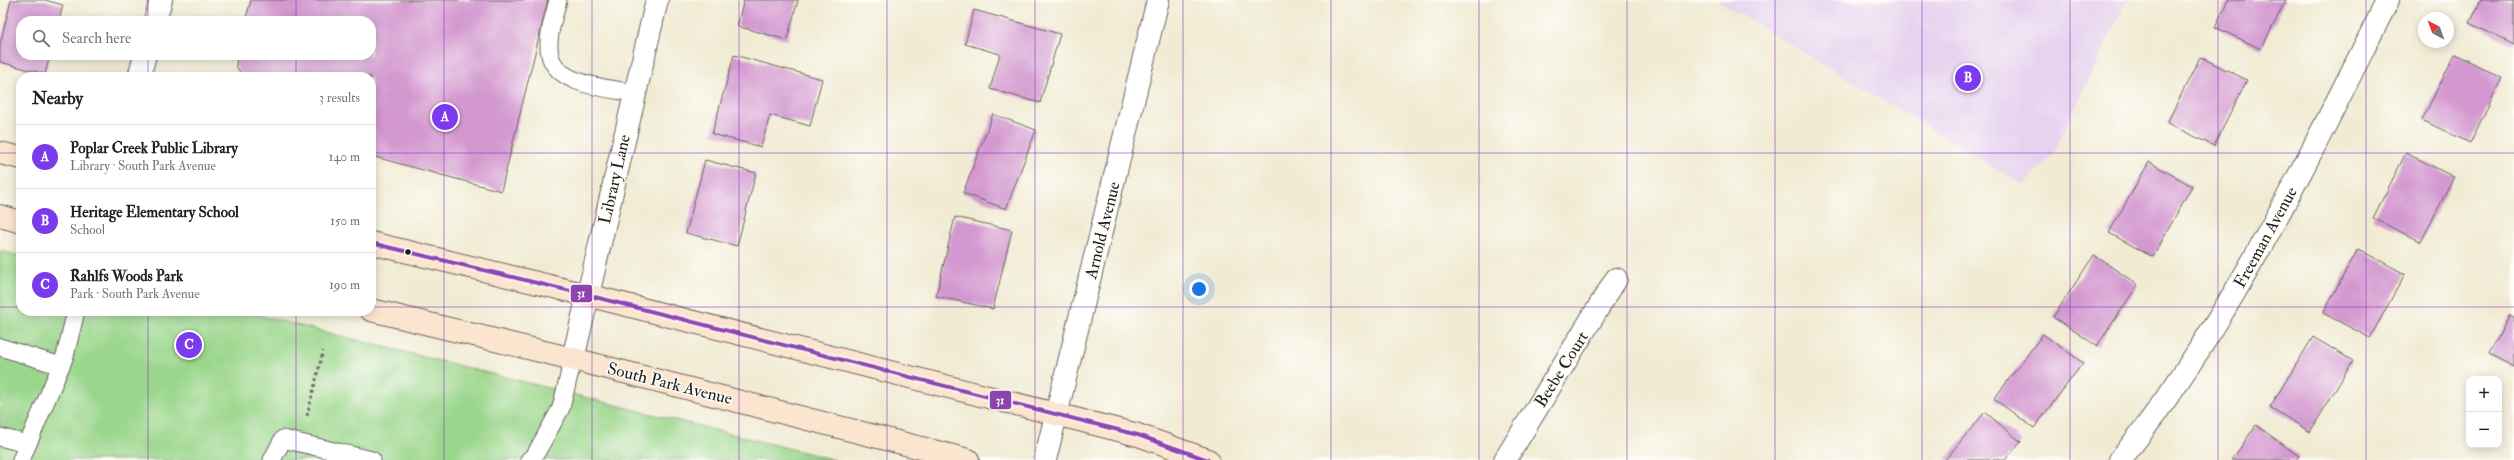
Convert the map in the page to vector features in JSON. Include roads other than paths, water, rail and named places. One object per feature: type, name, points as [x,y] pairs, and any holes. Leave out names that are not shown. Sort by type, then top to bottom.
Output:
[{"type":"street","points":[[156,16],[160,0]]},
{"type":"street","name":"Library Lane","points":[[573,359],[634,93],[657,0]]},
{"type":"street","name":"Arnold Avenue","points":[[1046,460],[1158,0]]},
{"type":"street","name":"Freeman Avenue","points":[[2120,460],[2158,412],[2226,308],[2289,195],[2388,0]]},
{"type":"street","points":[[140,72],[144,60]]},
{"type":"street","points":[[0,153],[16,157]]},
{"type":"street","points":[[0,216],[16,221]]},
{"type":"street","points":[[376,244],[587,295],[1138,435],[1208,460]]},
{"type":"street","name":"Beebe Court","points":[[1505,460],[1616,279]]},
{"type":"street","name":"South Park Avenue","points":[[376,311],[573,359],[968,460]]},
{"type":"lane","points":[[558,0],[551,31],[550,56],[563,74],[581,84],[634,93]]},
{"type":"lane","points":[[21,460],[61,366],[75,316]]},
{"type":"lane","points":[[0,347],[61,366]]},
{"type":"lane","points":[[529,460],[536,455],[561,408],[573,359]]},
{"type":"lane","points":[[0,437],[27,444]]},
{"type":"lane","points":[[272,460],[283,439],[372,460]]},
{"type":"place","name":"Heritage Elementary School","points":[[1968,78]]},
{"type":"place","name":"Poplar Creek Public Library","points":[[445,117]]},
{"type":"place","name":"Rahlfs Woods Park","points":[[189,345]]}]
